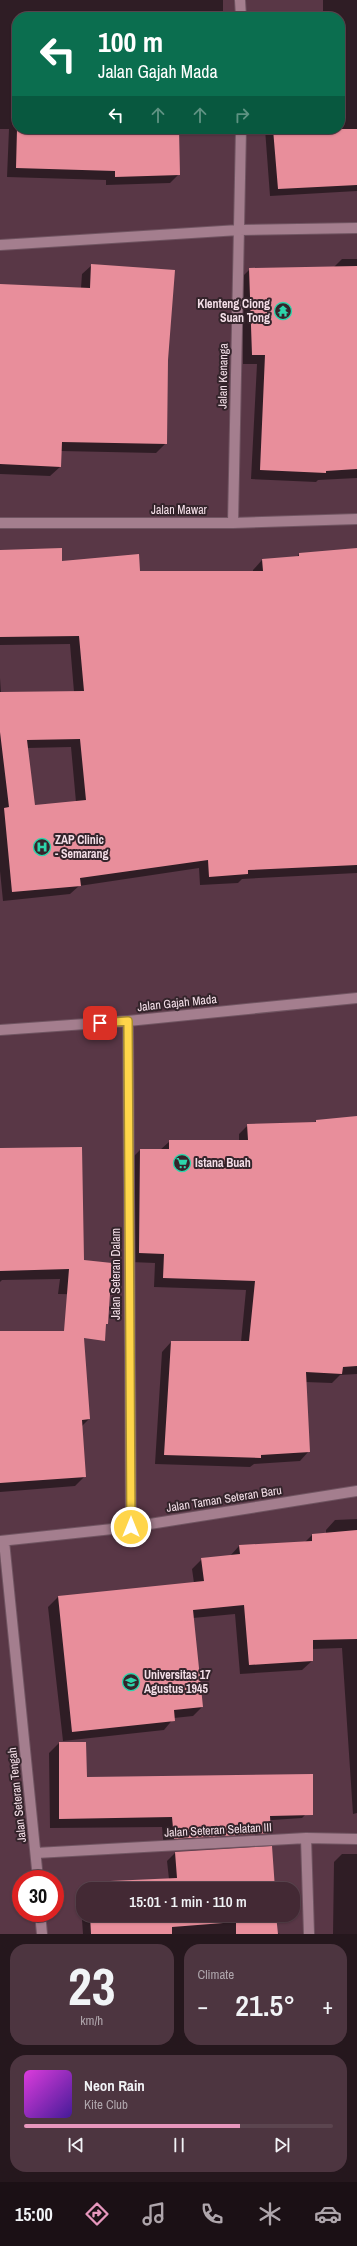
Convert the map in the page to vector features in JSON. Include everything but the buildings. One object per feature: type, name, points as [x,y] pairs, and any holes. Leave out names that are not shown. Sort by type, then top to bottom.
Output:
[{"type":"street","points":[[240,0],[241,12]]},
{"type":"street","name":"Jalan Kenanga","points":[[233,523],[241,134]]},
{"type":"street","points":[[0,245],[238,230],[357,228]]},
{"type":"street","name":"Jalan Mawar","points":[[0,523],[233,523],[357,519]]},
{"type":"street","name":"Jalan Gajah Mada","points":[[0,1030],[128,1021],[357,998]]},
{"type":"street","name":"Jalan Seteran Dalam","points":[[128,1021],[131,1527]]},
{"type":"street","name":"Jalan Taman Seteran Baru","points":[[2,1541],[131,1527],[357,1491]]},
{"type":"street","name":"Jalan Seteran Tengah","points":[[2,1541],[37,1870]]},
{"type":"street","points":[[306,1838],[309,1934]]},
{"type":"street","name":"Jalan Seteran Selatan III","points":[[36,1853],[306,1838],[357,1839]]},
{"type":"street","points":[[41,1922],[42,1934]]},
{"type":"place","name":"Klenteng Ciong Suan Tong","points":[[283,311]]},
{"type":"place","name":"ZAP Clinic - Semarang","points":[[42,847]]},
{"type":"place","name":"Istana Buah","points":[[182,1163]]},
{"type":"place","name":"Universitas 17 Agustus 1945","points":[[131,1682]]},
{"type":"route","points":[[100,1023],[128,1021],[131,1527]]}]
